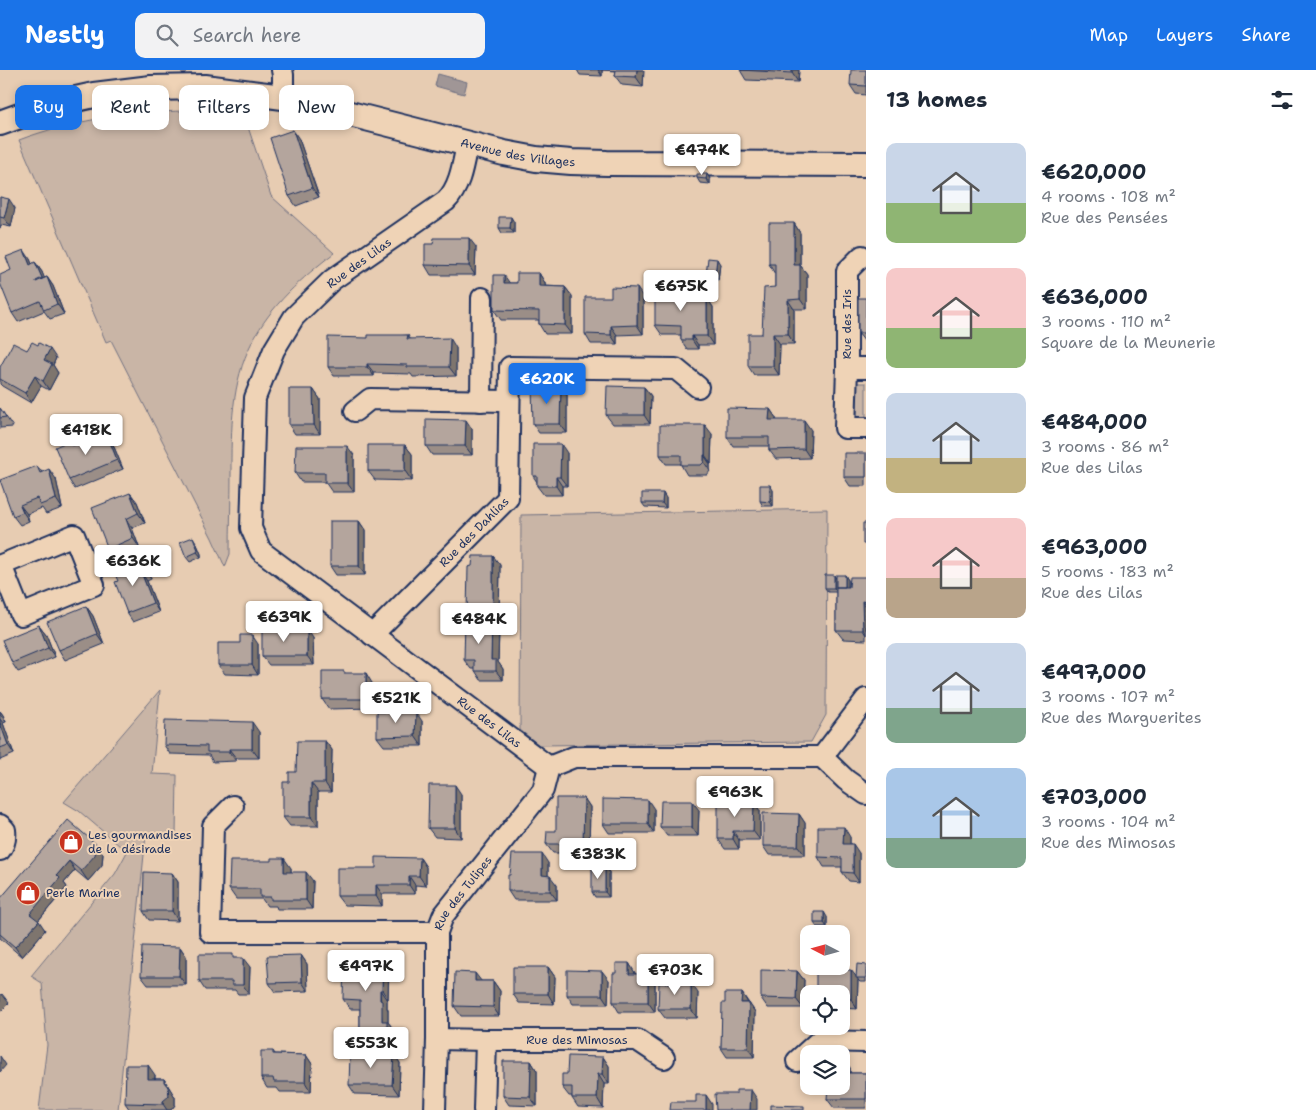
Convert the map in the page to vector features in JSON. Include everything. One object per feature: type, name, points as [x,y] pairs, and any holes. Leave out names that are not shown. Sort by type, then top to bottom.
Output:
[{"type":"street","points":[[282,70],[283,85]]},
{"type":"street","name":"Avenue des Villages","points":[[0,123],[67,101],[94,95],[151,88],[205,87],[279,96]]},
{"type":"street","name":"Avenue des Villages","points":[[354,115],[504,153],[571,162],[607,164],[866,164]]},
{"type":"street","name":"Rue des Lilas","points":[[467,144],[462,170],[451,196],[332,280],[294,317],[274,350],[255,398],[251,528],[261,551],[548,767]]},
{"type":"street","name":"Rue des Iris","points":[[862,256],[847,271],[857,368],[846,428],[866,428]]},
{"type":"street","points":[[479,400],[482,298]]},
{"type":"street","name":"Rue des Dahlias","points":[[372,635],[508,498],[510,367],[676,369],[698,388]]},
{"type":"street","points":[[355,411],[370,399],[509,401]]},
{"type":"street","points":[[74,535],[94,585],[21,615],[0,565],[74,535]]},
{"type":"street","points":[[822,757],[866,699]]},
{"type":"street","points":[[548,767],[574,757],[822,757],[846,780],[866,794]]},
{"type":"street","name":"Rue des Tulipes","points":[[437,1039],[437,932],[443,916],[543,790],[548,767]]},
{"type":"street","points":[[233,806],[213,826],[210,932],[437,932]]},
{"type":"street","points":[[0,824],[5,830],[2,847]]},
{"type":"street","points":[[435,1110],[437,1039]]},
{"type":"street","name":"Rue des Mimosas","points":[[437,1039],[637,1040],[664,1058]]},
{"type":"street","points":[[484,1110],[486,1040]]},
{"type":"street","points":[[797,1061],[819,1041],[866,1042]]},
{"type":"shaded area","points":[[438,74],[467,82],[464,94],[435,86]]},
{"type":"shaded area","points":[[179,111],[179,130],[249,130],[271,196],[334,253],[299,282],[278,304],[252,342],[245,358],[236,390],[234,406],[231,440],[230,554],[225,567],[111,340],[106,342],[19,140],[50,130],[82,130],[82,122],[92,120],[92,130],[169,130],[169,112]]},
{"type":"shaded area","points":[[857,383],[866,383],[866,419],[857,419]]},
{"type":"shaded area","points":[[827,509],[826,715],[811,742],[539,745],[520,730],[521,515]]},
{"type":"shaded area","points":[[160,690],[152,774],[177,775],[176,835],[146,835],[118,1110],[39,1110],[47,1045],[42,983],[31,976],[115,874],[127,852],[79,811],[64,802]]},
{"type":"building","points":[[616,70],[637,70],[636,77],[615,76]]},
{"type":"building","points":[[740,70],[792,70],[792,73]]},
{"type":"building","points":[[851,70],[866,70],[866,86],[850,85]]},
{"type":"building","points":[[293,130],[312,188],[289,196],[270,138]]},
{"type":"building","points":[[697,174],[707,174],[706,179],[697,178]]},
{"type":"building","points":[[0,197],[9,199],[4,218],[0,217]]},
{"type":"building","points":[[499,217],[511,217],[510,228],[499,228]]},
{"type":"building","points":[[769,223],[794,223],[794,265],[800,265],[800,299],[788,300],[788,334],[773,334],[773,366],[748,366],[748,334],[762,334],[764,288],[775,287],[775,264],[769,264]]},
{"type":"building","points":[[434,238],[469,238],[469,266],[425,265],[425,244],[433,244]]},
{"type":"building","points":[[24,250],[30,265],[35,262],[42,278],[36,282],[47,277],[57,304],[44,310],[40,301],[12,313],[0,283],[0,275],[11,270],[6,257]]},
{"type":"building","points":[[708,258],[717,259],[715,275],[706,275]]},
{"type":"building","points":[[517,273],[539,273],[539,286],[565,287],[565,325],[539,324],[539,311],[494,310],[494,275],[504,275],[504,283],[517,283]]},
{"type":"building","points":[[611,287],[637,288],[637,325],[611,326],[611,335],[585,334],[585,297],[611,297]]},
{"type":"building","points":[[655,288],[681,288],[681,298],[707,298],[707,336],[692,336],[692,340],[681,340],[681,326],[655,325]]},
{"type":"building","points":[[858,298],[866,298],[866,333],[858,333]]},
{"type":"building","points":[[368,335],[408,335],[407,339],[450,338],[449,367],[407,367],[407,365],[367,364],[367,367],[328,367],[328,337],[368,338]]},
{"type":"building","points":[[32,342],[38,345],[39,343],[50,349],[44,360],[52,364],[43,381],[35,376],[25,393],[0,379],[0,367],[13,343],[27,350]]},
{"type":"building","points":[[561,385],[560,424],[533,424],[532,386]]},
{"type":"building","points":[[607,386],[644,387],[644,415],[606,415]]},
{"type":"building","points":[[289,389],[313,389],[314,425],[289,425]]},
{"type":"building","points":[[0,408],[6,417],[0,418]]},
{"type":"building","points":[[727,408],[770,409],[769,420],[804,420],[804,449],[769,450],[769,437],[727,437]]},
{"type":"building","points":[[426,419],[466,420],[465,446],[426,446]]},
{"type":"building","points":[[660,425],[705,425],[704,462],[701,465],[681,465],[681,455],[660,455]]},
{"type":"building","points":[[106,432],[117,460],[69,480],[55,447],[69,441],[72,446]]},
{"type":"building","points":[[533,444],[561,444],[560,477],[556,477],[556,486],[537,486],[537,476],[533,476]]},
{"type":"building","points":[[368,445],[405,445],[405,471],[368,471]]},
{"type":"building","points":[[296,446],[347,446],[347,483],[325,483],[325,473],[295,473]]},
{"type":"building","points":[[844,453],[866,453],[866,477],[844,477]]},
{"type":"building","points":[[37,466],[40,473],[49,469],[56,499],[40,505],[37,498],[20,505],[23,512],[13,516],[0,480]]},
{"type":"building","points":[[760,485],[770,485],[770,502],[760,501]]},
{"type":"building","points":[[130,493],[138,513],[126,519],[133,538],[108,549],[92,508]]},
{"type":"building","points":[[642,493],[663,493],[662,503],[642,503]]},
{"type":"building","points":[[330,521],[359,521],[359,566],[330,566]]},
{"type":"building","points":[[863,523],[866,523],[866,544],[863,544]]},
{"type":"building","points":[[193,537],[198,550],[186,557],[180,542]]},
{"type":"building","points":[[473,556],[493,556],[493,611],[467,611],[468,567],[472,566]]},
{"type":"building","points":[[141,561],[145,570],[141,572],[153,603],[127,613],[115,582],[118,581],[114,572]]},
{"type":"building","points":[[825,575],[834,575],[834,588],[825,588]]},
{"type":"building","points":[[836,575],[845,575],[845,587],[836,587]]},
{"type":"building","points":[[850,577],[866,577],[866,602],[862,601],[863,630],[836,630],[836,587],[849,587]]},
{"type":"building","points":[[86,606],[97,634],[59,650],[47,622]]},
{"type":"building","points":[[465,620],[492,620],[491,660],[496,660],[496,671],[474,671],[474,660],[464,660]]},
{"type":"building","points":[[39,625],[48,648],[12,663],[2,640]]},
{"type":"building","points":[[262,629],[307,629],[307,656],[262,656]]},
{"type":"building","points":[[240,635],[252,635],[252,665],[218,665],[218,643],[240,643]]},
{"type":"building","points":[[322,671],[366,673],[366,699],[322,699]]},
{"type":"building","points":[[377,712],[416,712],[415,736],[377,737]]},
{"type":"building","points":[[165,720],[252,722],[252,749],[229,749],[229,752],[207,752],[207,746],[164,745]]},
{"type":"building","points":[[0,723],[8,745],[0,748]]},
{"type":"building","points":[[297,741],[325,741],[325,783],[311,783],[311,817],[283,817],[283,782],[289,782],[289,772],[296,772]]},
{"type":"building","points":[[429,785],[455,785],[455,828],[428,828]]},
{"type":"building","points":[[556,798],[584,798],[583,844],[546,844],[547,831],[556,831]]},
{"type":"building","points":[[603,799],[648,800],[648,824],[603,824]]},
{"type":"building","points":[[661,801],[692,801],[692,827],[660,827]]},
{"type":"building","points":[[718,802],[754,802],[753,831],[733,831],[733,839],[718,839]]},
{"type":"building","points":[[763,813],[799,814],[798,846],[763,846]]},
{"type":"building","points":[[68,820],[97,845],[95,855],[81,871],[69,861],[57,875],[60,878],[30,914],[39,921],[15,947],[0,934],[0,899]]},
{"type":"building","points":[[818,827],[844,827],[843,844],[853,844],[853,873],[842,872],[842,858],[818,857]]},
{"type":"building","points":[[512,854],[542,854],[542,875],[550,876],[550,891],[508,891],[508,875],[510,875]]},
{"type":"building","points":[[376,857],[420,858],[419,876],[409,876],[409,885],[376,885],[376,896],[337,896],[337,868],[376,868]]},
{"type":"building","points":[[271,858],[284,858],[284,872],[306,872],[306,900],[271,900],[271,897],[260,897],[260,889],[229,889],[230,861],[271,861]]},
{"type":"building","points":[[592,867],[605,867],[605,892],[592,892]]},
{"type":"building","points":[[144,872],[172,873],[172,911],[143,911]]},
{"type":"building","points":[[814,912],[824,912],[824,923],[814,923]]},
{"type":"building","points":[[142,946],[180,947],[179,976],[141,976]]},
{"type":"building","points":[[199,954],[233,954],[233,958],[243,958],[243,985],[232,985],[232,981],[199,981]]},
{"type":"building","points":[[301,955],[302,982],[269,983],[267,956]]},
{"type":"building","points":[[344,958],[383,958],[380,1000],[382,1001],[382,1021],[387,1021],[387,1034],[360,1034],[360,1000],[343,999]]},
{"type":"building","points":[[616,963],[629,963],[629,974],[648,974],[648,1002],[613,1002],[613,973],[616,973]]},
{"type":"building","points":[[857,964],[866,965],[866,978],[856,978]]},
{"type":"building","points":[[513,967],[548,967],[548,994],[513,994]]},
{"type":"building","points":[[567,970],[602,971],[602,995],[567,995]]},
{"type":"building","points":[[761,970],[797,971],[796,999],[761,998]]},
{"type":"building","points":[[851,970],[851,999],[850,985],[816,985],[816,975],[850,975]]},
{"type":"building","points":[[455,972],[475,973],[475,981],[493,981],[493,1007],[454,1006]]},
{"type":"building","points":[[659,983],[691,983],[691,1009],[658,1009]]},
{"type":"building","points":[[725,993],[742,993],[741,1003],[749,1003],[748,1048],[721,1048],[722,1003],[725,1003]]},
{"type":"building","points":[[261,1051],[273,1051],[273,1054],[306,1055],[305,1082],[274,1082],[273,1078],[261,1078]]},
{"type":"building","points":[[350,1053],[394,1054],[392,1085],[349,1085]]},
{"type":"building","points":[[568,1056],[603,1057],[602,1074],[598,1074],[597,1098],[572,1098],[572,1087],[562,1087],[562,1074],[567,1074]]},
{"type":"building","points":[[503,1061],[531,1061],[530,1097],[503,1096]]},
{"type":"building","points":[[126,1065],[148,1065],[148,1079],[164,1079],[168,1087],[169,1096],[163,1101],[163,1104],[125,1103]]},
{"type":"building","points":[[850,1073],[866,1073],[866,1099],[827,1099],[827,1095],[850,1095]]},
{"type":"building","points":[[736,1090],[751,1090],[750,1110],[716,1110],[715,1094],[736,1094]]},
{"type":"building","points":[[696,1095],[706,1095],[706,1110],[670,1110],[671,1102],[696,1102]]},
{"type":"building","points":[[771,1105],[804,1106],[804,1110],[771,1110]]},
{"type":"place","name":"Les gourmandises de la désirade","points":[[71,842]]},
{"type":"place","name":"Perle Marine","points":[[28,893]]}]
